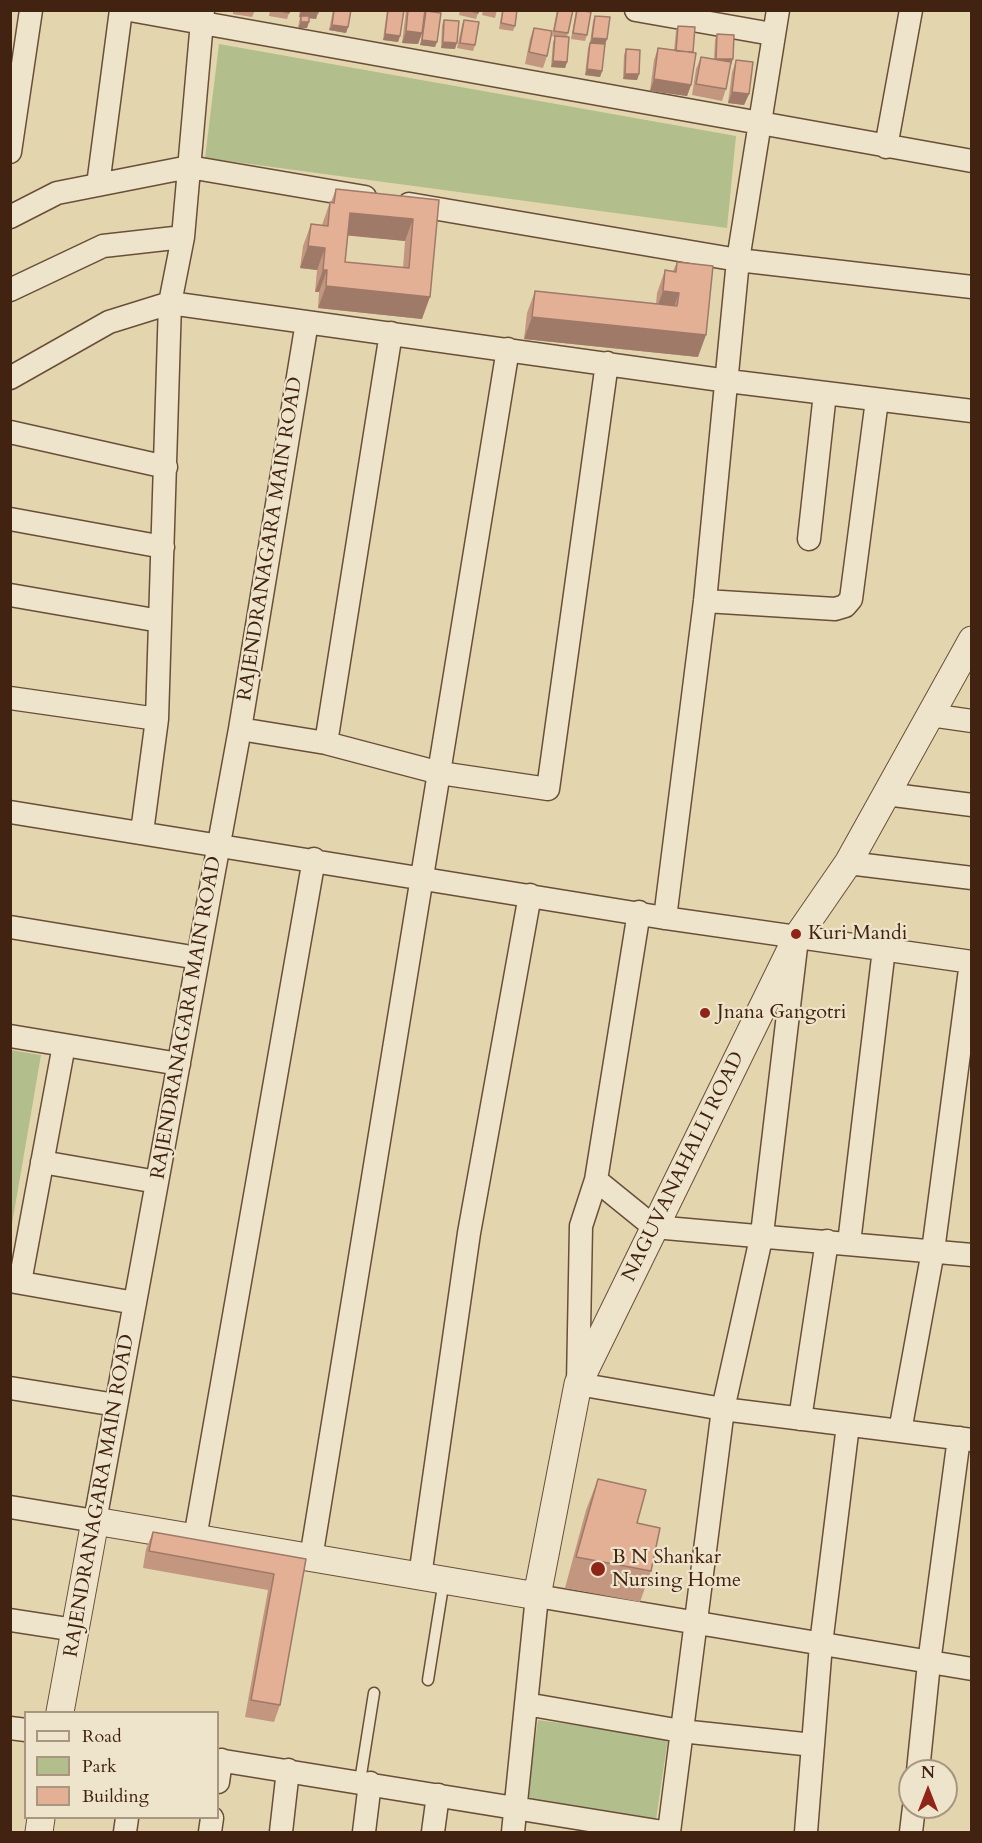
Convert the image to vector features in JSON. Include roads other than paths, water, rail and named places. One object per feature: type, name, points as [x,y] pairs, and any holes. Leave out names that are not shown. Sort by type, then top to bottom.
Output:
[{"type":"street","points":[[10,152],[31,10]]},
{"type":"street","points":[[98,185],[121,10]]},
{"type":"street","points":[[130,10],[203,17],[758,124],[972,161]]},
{"type":"street","points":[[636,10],[772,34]]},
{"type":"street","points":[[666,918],[705,601],[738,260],[772,34],[778,10]]},
{"type":"street","points":[[886,147],[912,10]]},
{"type":"street","points":[[142,832],[157,719],[170,303],[183,237],[203,17]]},
{"type":"street","points":[[10,217],[57,193],[189,167],[738,260],[972,287]]},
{"type":"street","points":[[10,290],[103,246],[183,237]]},
{"type":"street","points":[[10,378],[109,322],[170,303],[728,381],[972,411]]},
{"type":"street","name":"RAJENDRANAGARA MAIN ROAD","points":[[60,1711],[240,729],[307,322]]},
{"type":"street","points":[[326,743],[391,333]]},
{"type":"street","points":[[311,1558],[508,349]]},
{"type":"street","points":[[240,729],[326,743],[440,773],[548,789],[607,363]]},
{"type":"street","points":[[809,539],[825,393]]},
{"type":"street","points":[[705,601],[835,609],[845,606],[851,599],[878,400]]},
{"type":"street","points":[[10,432],[166,467]]},
{"type":"street","points":[[10,519],[163,547]]},
{"type":"street","points":[[10,595],[160,621]]},
{"type":"street","name":"NAGUVANAHALLI ROAD","points":[[537,1596],[578,1384],[797,937],[848,863],[972,640]]},
{"type":"street","points":[[10,698],[157,719]]},
{"type":"street","points":[[930,715],[972,721]]},
{"type":"street","points":[[886,794],[972,805]]},
{"type":"street","points":[[10,812],[314,859],[666,918],[971,962],[933,1251],[900,1431]]},
{"type":"street","points":[[195,1538],[314,859]]},
{"type":"street","points":[[848,863],[972,878]]},
{"type":"street","points":[[432,1578],[469,1233],[530,896]]},
{"type":"street","points":[[639,912],[596,1180],[581,1226],[578,1384],[723,1409],[965,1439],[929,1663],[919,1759]]},
{"type":"street","points":[[10,927],[198,958]]},
{"type":"street","points":[[669,1833],[723,1409],[762,1234],[797,937]]},
{"type":"street","points":[[800,1419],[838,1242],[884,949]]},
{"type":"street","points":[[10,1036],[179,1064]]},
{"type":"street","points":[[64,1045],[42,1162],[15,1282],[135,1303]]},
{"type":"street","points":[[42,1162],[157,1182]]},
{"type":"street","points":[[596,1180],[654,1227],[762,1234],[972,1255]]},
{"type":"street","points":[[10,1388],[116,1405]]},
{"type":"street","points":[[806,1833],[821,1644],[848,1425]]},
{"type":"street","points":[[10,1507],[972,1669]]},
{"type":"street","points":[[513,1833],[537,1596]]},
{"type":"street","points":[[10,1620],[75,1630]]},
{"type":"street","points":[[526,1704],[681,1731],[813,1745]]},
{"type":"street","points":[[219,1767],[288,1770],[515,1809],[587,1827],[663,1833]]},
{"type":"street","points":[[281,1833],[288,1770]]},
{"type":"street","points":[[364,1833],[365,1782]]},
{"type":"street","points":[[433,1833],[438,1795]]},
{"type":"lane","points":[[429,1680],[432,1578]]},
{"type":"lane","points":[[365,1782],[374,1693]]},
{"type":"place","name":"Kuri Mandi","points":[[796,934]]},
{"type":"place","name":"Jnana Gangotri","points":[[705,1013]]},
{"type":"place","name":"B N Shankar Nursing Home","points":[[598,1569]]}]
